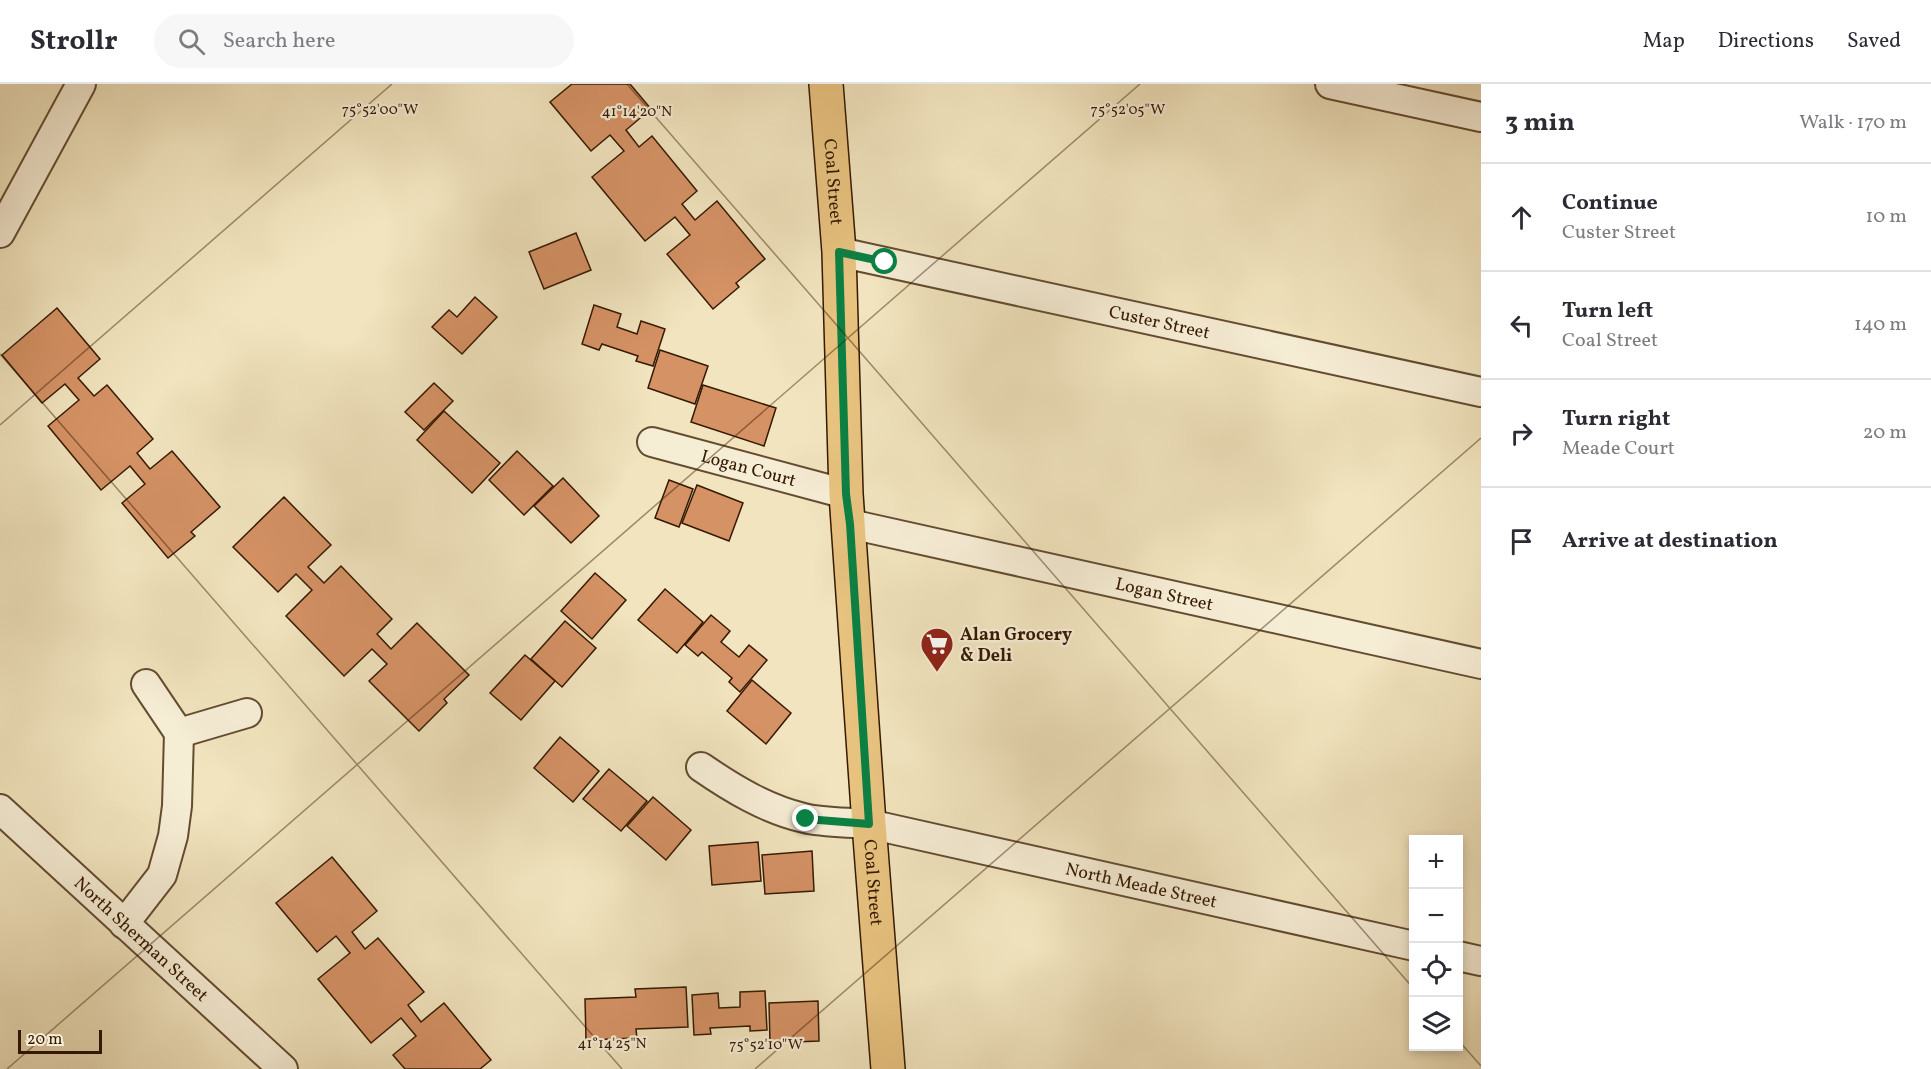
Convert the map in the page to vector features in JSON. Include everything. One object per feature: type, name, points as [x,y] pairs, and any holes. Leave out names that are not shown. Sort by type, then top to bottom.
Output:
[{"type":"main road","name":"Coal Street","points":[[826,84],[839,252],[848,509],[888,1069]]},
{"type":"street","points":[[0,233],[81,84]]},
{"type":"street","points":[[1330,84],[1481,117]]},
{"type":"street","name":"Custer Street","points":[[839,252],[1481,392]]},
{"type":"street","name":"Logan Court","points":[[652,442],[848,509]]},
{"type":"street","name":"Logan Street","points":[[848,509],[1481,664]]},
{"type":"street","points":[[124,924],[162,875],[173,836],[177,806],[179,733],[146,684]]},
{"type":"street","points":[[179,733],[247,713]]},
{"type":"street","name":"North Meade Street","points":[[701,767],[730,787],[764,804],[806,819],[869,824],[1409,945]]},
{"type":"street","name":"North Sherman Street","points":[[0,809],[283,1069]]},
{"type":"street","points":[[1463,957],[1481,961]]},
{"type":"building","points":[[572,84],[630,84],[651,109],[626,130],[639,147],[652,136],[697,191],[682,204],[695,220],[717,201],[765,259],[736,283],[739,287],[713,309],[667,254],[690,235],[675,217],[645,241],[592,177],[624,151],[610,135],[591,151],[550,102]]},
{"type":"building","points":[[576,233],[591,270],[544,289],[529,252]]},
{"type":"building","points":[[475,297],[497,317],[462,354],[432,327],[449,310],[457,317]]},
{"type":"building","points":[[594,305],[621,314],[617,327],[637,334],[641,321],[665,329],[653,366],[636,361],[638,356],[602,344],[599,350],[582,344]]},
{"type":"building","points":[[57,308],[100,359],[78,378],[94,396],[107,385],[153,439],[137,453],[150,469],[172,451],[220,507],[191,532],[195,536],[168,558],[122,503],[145,484],[130,466],[101,490],[48,426],[79,400],[65,384],[42,403],[2,355]]},
{"type":"building","points":[[660,350],[708,366],[695,404],[648,388]]},
{"type":"building","points":[[434,383],[453,401],[424,430],[405,412]]},
{"type":"building","points":[[703,385],[776,408],[764,446],[691,422]]},
{"type":"building","points":[[444,411],[500,463],[472,493],[417,440]]},
{"type":"building","points":[[517,451],[553,486],[524,515],[489,480]]},
{"type":"building","points":[[563,478],[599,516],[571,543],[534,506]]},
{"type":"building","points":[[669,480],[693,489],[679,527],[655,518]]},
{"type":"building","points":[[697,485],[743,503],[729,541],[682,523]]},
{"type":"building","points":[[284,497],[331,545],[308,567],[324,583],[341,566],[392,619],[377,634],[391,649],[417,623],[469,675],[444,699],[447,703],[419,731],[369,681],[387,664],[372,649],[344,676],[286,616],[312,590],[296,574],[278,592],[233,547]]},
{"type":"building","points":[[595,573],[626,600],[592,639],[561,611]]},
{"type":"building","points":[[665,589],[703,622],[677,653],[638,620]]},
{"type":"building","points":[[711,615],[730,631],[721,642],[739,657],[749,645],[767,660],[740,692],[729,682],[732,678],[702,652],[698,656],[685,645]]},
{"type":"building","points":[[565,621],[596,648],[562,687],[531,659]]},
{"type":"building","points":[[525,655],[555,681],[521,720],[490,693]]},
{"type":"building","points":[[752,680],[791,713],[766,744],[727,711]]},
{"type":"building","points":[[560,737],[599,771],[573,802],[534,768]]},
{"type":"building","points":[[609,769],[647,801],[621,831],[583,799]]},
{"type":"building","points":[[653,797],[691,830],[666,860],[627,826]]},
{"type":"building","points":[[758,842],[761,881],[712,885],[709,846]]},
{"type":"building","points":[[812,851],[814,891],[765,894],[762,855]]},
{"type":"building","points":[[332,857],[377,911],[352,932],[365,949],[378,938],[424,992],[408,1005],[421,1022],[444,1003],[491,1060],[480,1069],[405,1069],[393,1055],[416,1036],[401,1018],[371,1043],[318,979],[350,953],[336,936],[317,952],[276,903]]},
{"type":"building","points":[[686,987],[688,1027],[636,1029],[637,1038],[586,1040],[585,999],[636,997],[635,989]]},
{"type":"building","points":[[765,991],[767,1030],[750,1031],[750,1026],[710,1028],[711,1034],[694,1035],[692,995],[718,993],[719,1008],[740,1007],[740,992]]},
{"type":"building","points":[[818,1001],[819,1041],[770,1043],[769,1003]]},
{"type":"place","name":"Alan Grocery & Deli","points":[[937,673]]},
{"type":"route","points":[[806,819],[869,824],[850,524],[846,494],[839,252],[885,262]]}]
